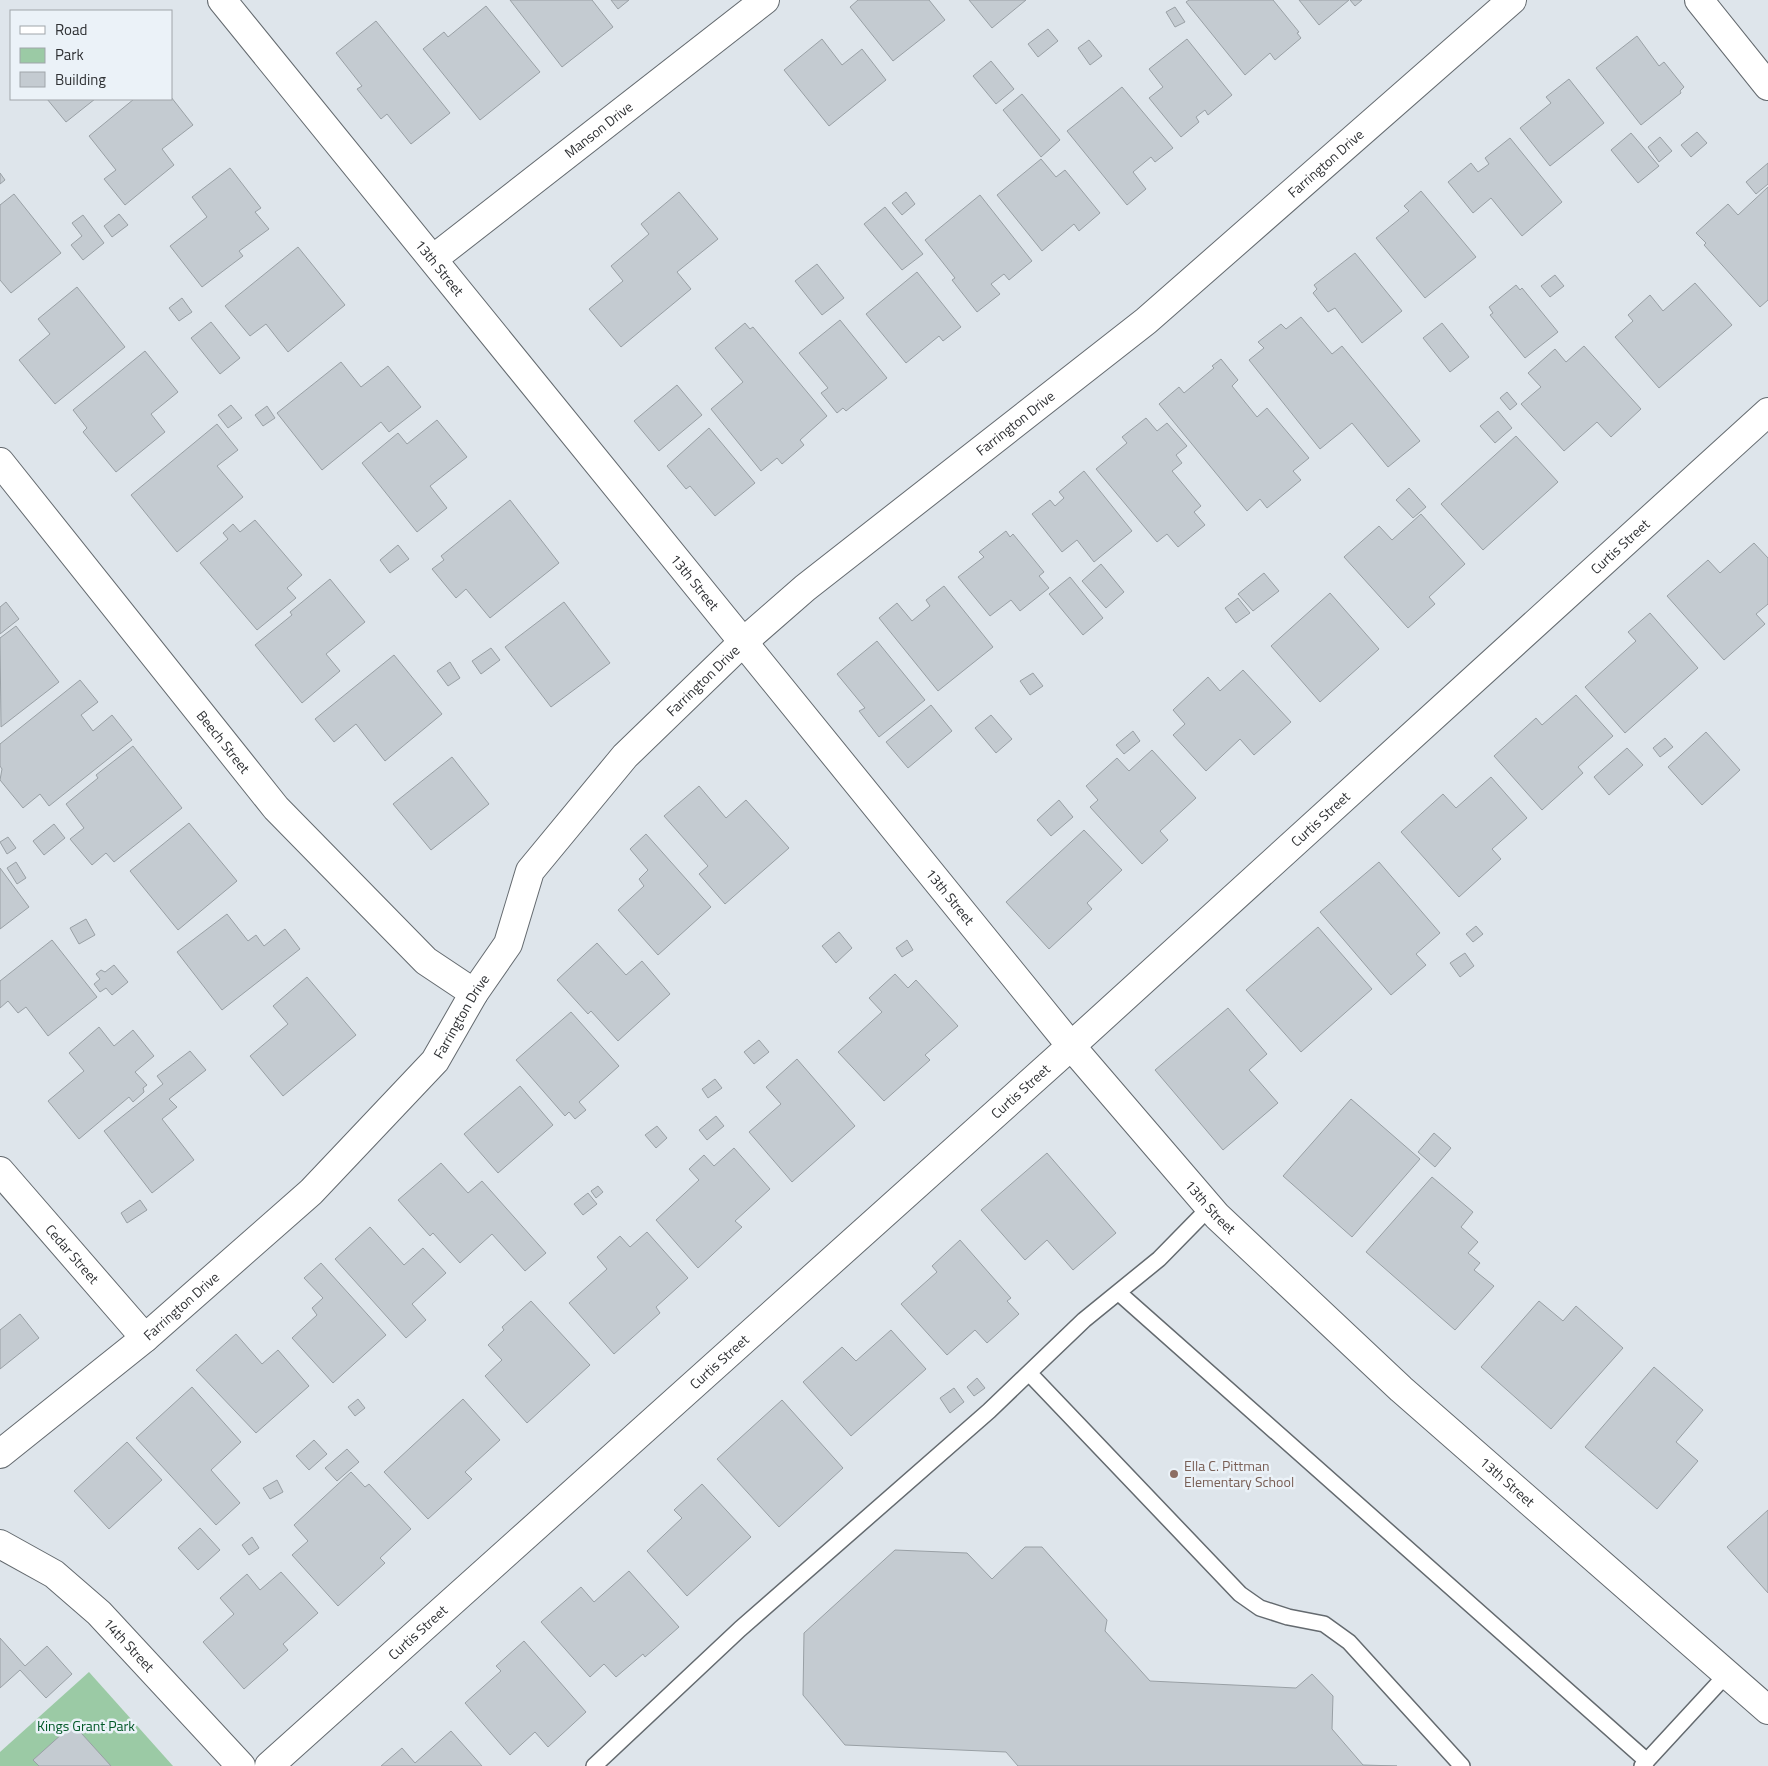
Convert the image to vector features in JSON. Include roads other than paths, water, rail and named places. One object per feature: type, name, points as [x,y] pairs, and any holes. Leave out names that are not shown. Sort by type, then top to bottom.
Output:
[{"type":"street","name":"13th Street","points":[[222,0],[1071,1046],[1210,1206],[1401,1389],[1768,1710]]},
{"type":"street","name":"Manson Drive","points":[[433,258],[764,0]]},
{"type":"street","name":"Farrington Drive","points":[[0,1454],[145,1338],[318,1185],[435,1061],[474,993],[508,944],[530,872],[625,756],[742,643],[805,588],[1146,321],[1512,0]]},
{"type":"street","points":[[1699,0],[1768,86]]},
{"type":"street","name":"Curtis Street","points":[[270,1766],[1071,1046],[1768,412]]},
{"type":"street","name":"Beech Street","points":[[0,462],[276,808],[426,961],[474,993]]},
{"type":"street","name":"Cedar Street","points":[[0,1171],[145,1338]]},
{"type":"street","name":"14th Street","points":[[0,1544],[54,1574],[99,1613],[241,1766]]},
{"type":"lane","points":[[594,1766],[740,1629],[981,1418],[1084,1320],[1159,1259],[1210,1206]]},
{"type":"lane","points":[[1118,1292],[1645,1764],[1727,1674]]},
{"type":"lane","points":[[1029,1373],[1240,1594],[1260,1608],[1288,1617],[1324,1624],[1349,1642],[1462,1766]]},
{"type":"place","name":"Ella C. Pittman Elementary School","points":[[1174,1474]]},
{"type":"park label","name":"Kings Grant Park","points":[[86,1726]]}]
